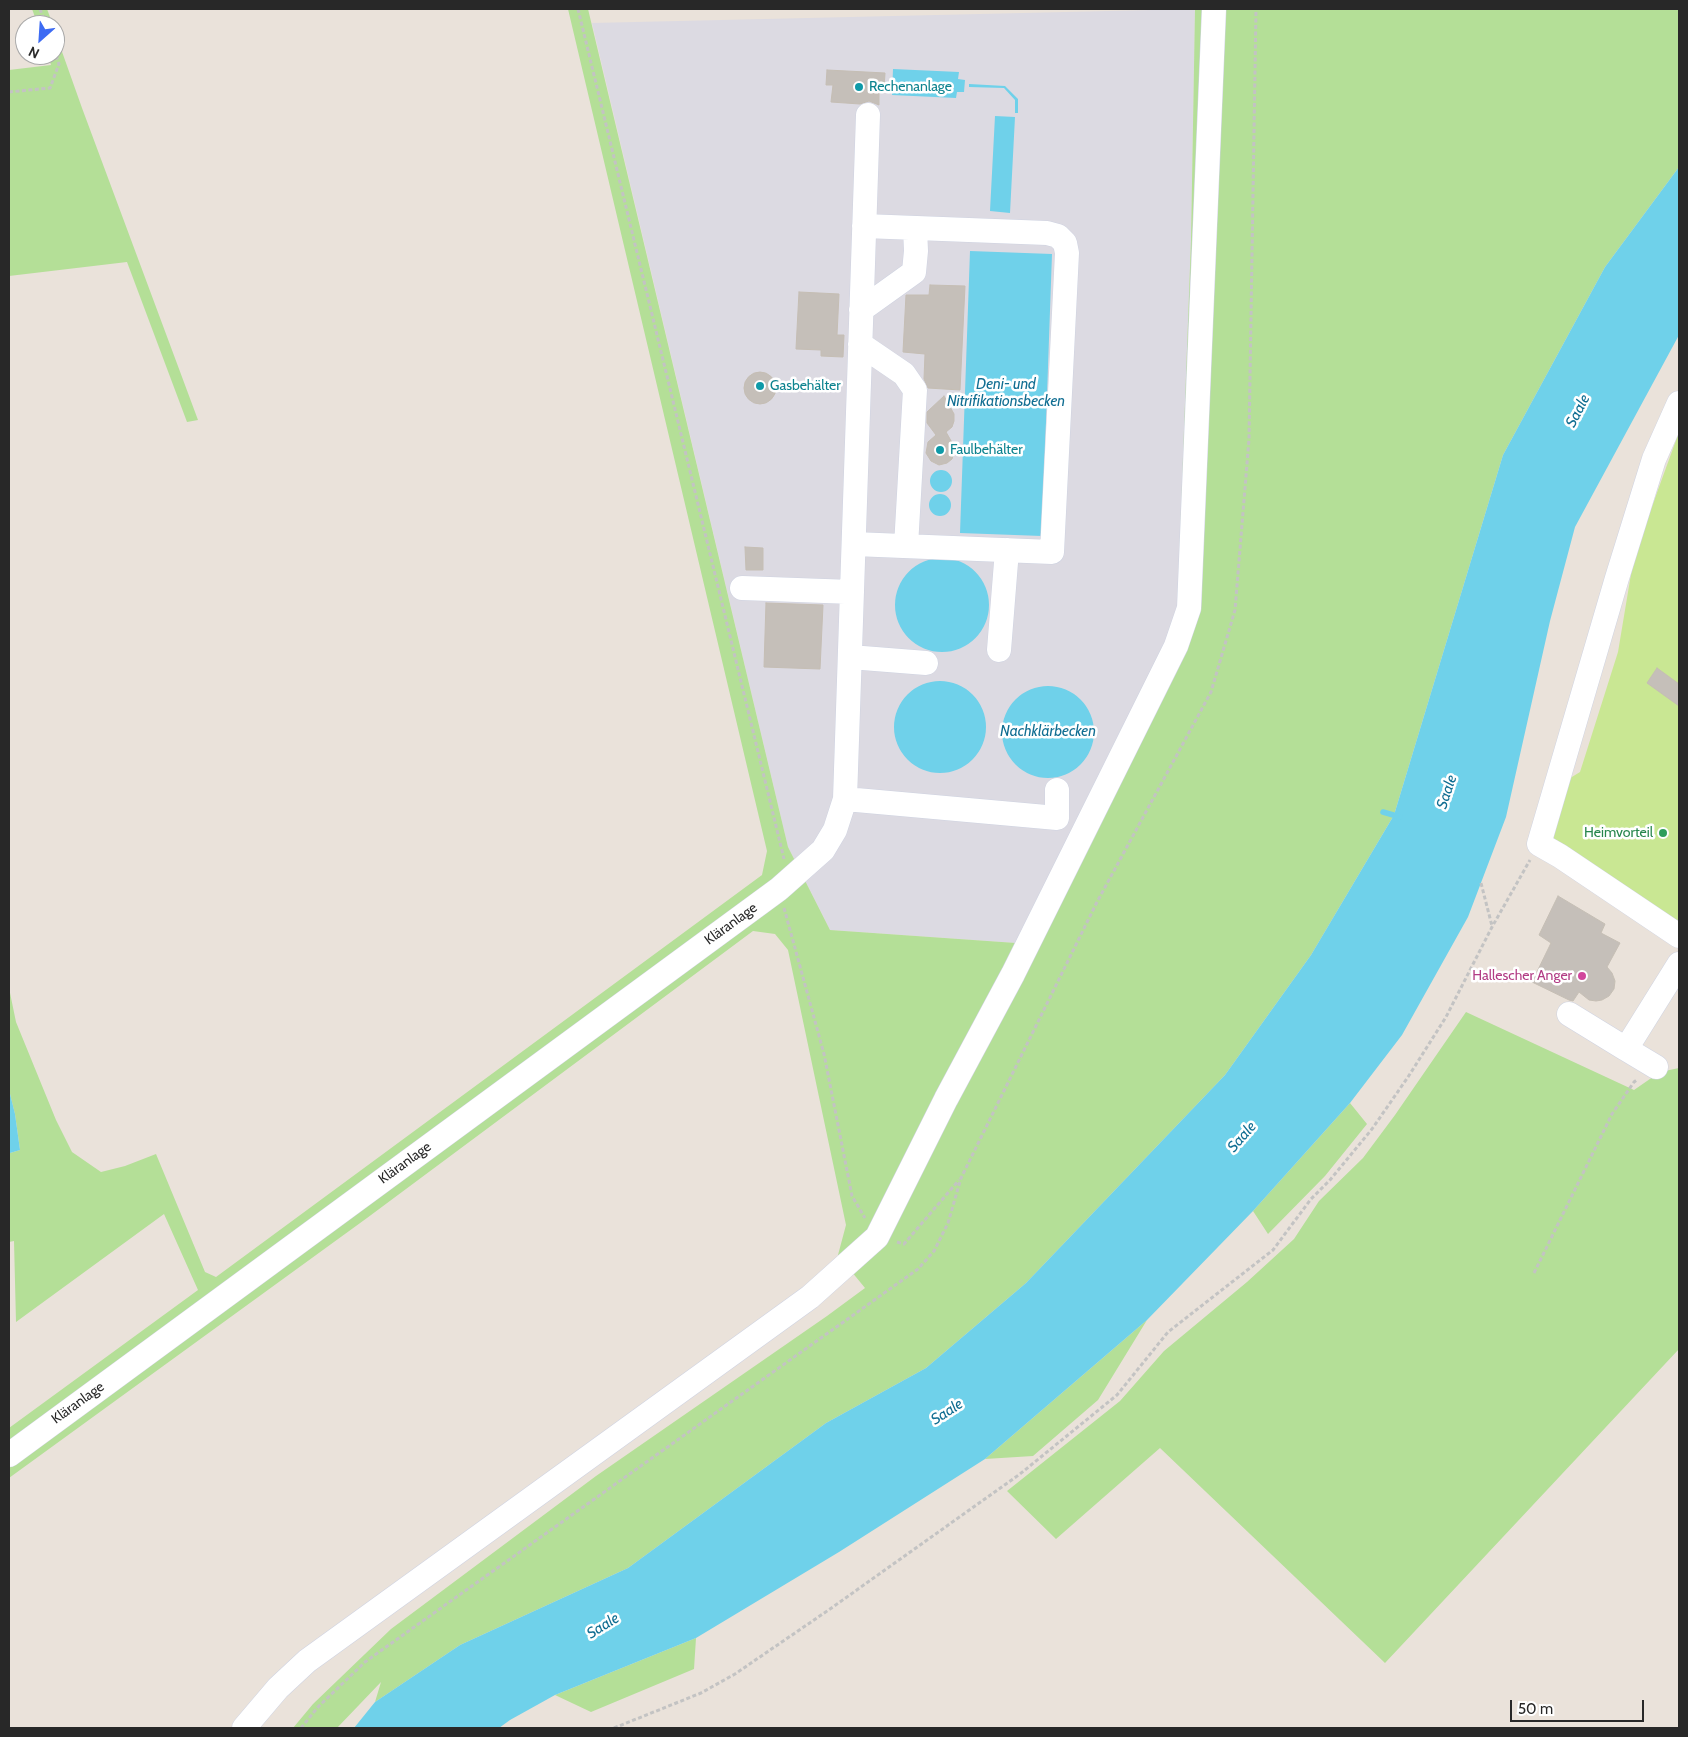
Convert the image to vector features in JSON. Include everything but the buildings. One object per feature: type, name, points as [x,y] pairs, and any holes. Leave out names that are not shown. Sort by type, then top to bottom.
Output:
[{"type":"lane","points":[[244,1728],[278,1688],[307,1661],[810,1297],[876,1237],[1013,974],[1172,655],[1189,608],[1214,9]]},
{"type":"lane","name":"Kläranlage","points":[[9,1454],[779,889],[823,850],[835,830],[845,799],[868,115]]},
{"type":"lane","points":[[854,544],[1052,552],[1067,253],[1065,243],[1058,236],[1047,233],[864,226]]},
{"type":"lane","points":[[861,310],[914,272],[916,251],[915,228]]},
{"type":"lane","points":[[860,344],[904,374],[915,390],[906,546]]},
{"type":"lane","points":[[1679,403],[1654,459],[1539,844],[1560,856],[1679,936]]},
{"type":"lane","points":[[999,650],[1007,550]]},
{"type":"lane","points":[[742,588],[852,592]]},
{"type":"lane","points":[[850,657],[926,663]]},
{"type":"lane","points":[[845,799],[1057,818],[1057,790]]},
{"type":"lane","points":[[1626,1049],[1679,964]]},
{"type":"lane","points":[[1568,1014],[1656,1067]]},
{"type":"path","points":[[578,9],[784,860],[779,889],[824,1054],[852,1196],[876,1237],[904,1244],[961,1178]]},
{"type":"path","points":[[301,1728],[318,1707],[365,1662],[918,1269],[934,1251],[948,1223],[961,1178],[1098,902],[1212,692],[1235,610],[1249,439],[1256,9]]},
{"type":"path","points":[[9,92],[50,88],[58,65]]},
{"type":"path","points":[[614,1728],[701,1693],[735,1674],[1020,1474],[1117,1395],[1168,1332],[1273,1250],[1311,1199],[1330,1180],[1372,1129],[1446,1017],[1492,926],[1539,844]]},
{"type":"path","points":[[1481,883],[1492,926]]},
{"type":"path","points":[[1534,1273],[1612,1114],[1634,1082],[1656,1067]]},
{"type":"shaded area","points":[[1195,9],[1191,240],[1177,619],[1016,943],[830,930],[788,847],[592,23]]},
{"type":"green space","points":[[32,9],[47,9],[49,15],[34,15]]},
{"type":"green space","points":[[568,9],[588,9],[788,847],[830,930],[1016,943],[1177,619],[1191,240],[1195,9],[1679,9],[1679,167],[1605,267],[1503,455],[1394,815],[1311,955],[1225,1075],[1026,1283],[926,1368],[826,1423],[628,1568],[460,1645],[375,1702],[381,1682],[337,1728],[293,1728],[313,1704],[391,1629],[596,1476],[865,1288],[838,1255],[846,1225],[788,950],[775,934],[753,931],[367,1218],[9,1478],[9,1428],[198,1290],[164,1214],[16,1322],[14,1241],[9,1242],[9,1151],[10,1153],[20,1150],[15,1114],[9,1090],[9,988],[16,1022],[56,1120],[72,1152],[101,1172],[125,1166],[156,1154],[205,1272],[216,1277],[762,875],[767,851]]},
{"type":"green space","points":[[65,60],[198,420],[187,422],[127,262],[9,276],[9,70],[65,65]]},
{"type":"green space","points":[[1679,432],[1679,928],[1551,839],[1567,780],[1580,772],[1618,652],[1634,556]]},
{"type":"green space","points":[[1466,1012],[1634,1090],[1660,1072],[1679,1068],[1679,1349],[1385,1663],[1160,1448],[1056,1539],[1007,1491],[1120,1401],[1164,1351],[1247,1282],[1294,1239],[1319,1201],[1363,1158]]},
{"type":"green space","points":[[1350,1103],[1367,1124],[1325,1176],[1268,1234],[1253,1211]]},
{"type":"green space","points":[[1147,1320],[1098,1400],[1033,1456],[985,1459]]},
{"type":"green space","points":[[696,1638],[694,1669],[591,1712],[555,1695]]},
{"type":"water","points":[[893,69],[959,72],[958,79],[965,80],[964,92],[957,92],[956,98],[892,95]]},
{"type":"water","points":[[969,84],[1005,86],[1018,99],[1018,113],[1015,113],[1015,100],[1004,88],[969,87]]},
{"type":"water","points":[[995,116],[1015,117],[1010,213],[990,211]]},
{"type":"water","name":"Saale","points":[[1679,167],[1679,335],[1575,527],[1550,621],[1506,817],[1468,917],[1402,1035],[1350,1103],[1253,1211],[1147,1320],[985,1459],[839,1552],[696,1638],[555,1695],[499,1728],[354,1728],[375,1702],[460,1645],[628,1568],[826,1423],[926,1368],[1026,1283],[1225,1075],[1311,955],[1394,815],[1503,455],[1605,267]]},
{"type":"water","name":"Deni- und Nitrifikationsbecken","points":[[970,251],[1052,254],[1042,536],[960,533]]},
{"type":"water","points":[[941,470],[949,473],[952,481],[949,489],[941,492],[933,489],[930,481],[933,473]]},
{"type":"water","points":[[940,494],[948,497],[951,505],[948,513],[940,516],[932,513],[929,505],[932,497]]},
{"type":"water","points":[[942,558],[960,562],[975,572],[985,587],[989,605],[985,623],[975,638],[960,648],[942,652],[924,648],[909,638],[899,623],[895,605],[899,587],[909,572],[924,562]]},
{"type":"water","name":"Nachklärbecken","points":[[940,681],[958,684],[973,694],[983,709],[986,727],[983,745],[973,760],[958,770],[940,773],[922,770],[907,760],[897,745],[894,727],[897,709],[907,694],[922,684]]},
{"type":"water","name":"Nachklärbecken","points":[[1039,686],[1057,686],[1074,693],[1087,706],[1094,723],[1094,741],[1087,758],[1074,771],[1057,778],[1039,778],[1022,771],[1009,758],[1002,741],[1002,723],[1009,706],[1022,693]]},
{"type":"water","points":[[9,1090],[15,1114],[20,1150],[10,1153],[9,1151]]},
{"type":"waterway","points":[[1383,812],[1400,817]]},
{"type":"place","name":"Rechenanlage","points":[[859,87]]},
{"type":"place","name":"Gasbehälter","points":[[760,386]]},
{"type":"place","name":"Faulbehälter","points":[[940,450]]},
{"type":"place","name":"Heimvorteil","points":[[1663,833]]},
{"type":"place","name":"Hallescher Anger","points":[[1582,976]]}]
